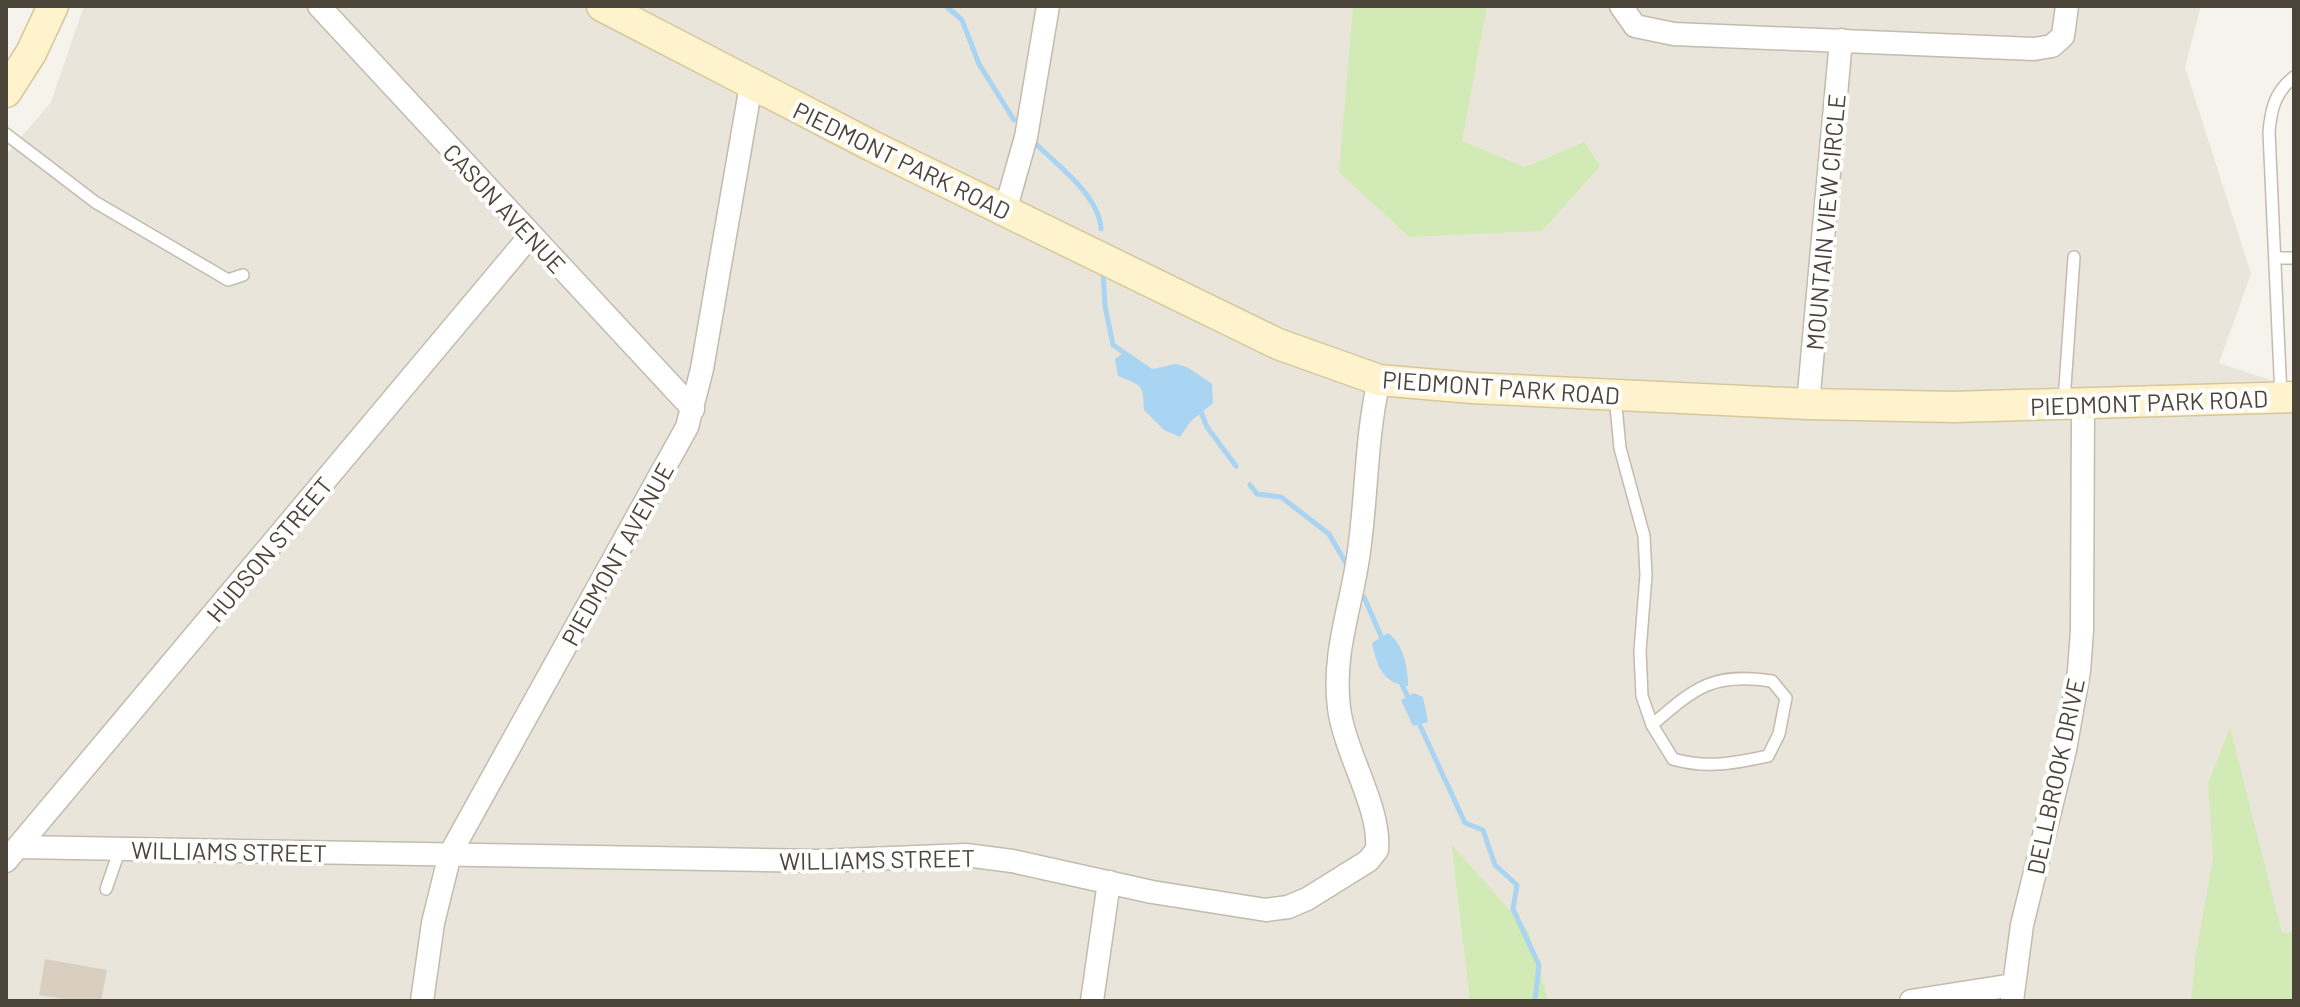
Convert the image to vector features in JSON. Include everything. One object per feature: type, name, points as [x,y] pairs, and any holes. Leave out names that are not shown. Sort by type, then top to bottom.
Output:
[{"type":"street","points":[[6,92],[31,53],[53,6]]},
{"type":"street","name":"CASON AVENUE","points":[[319,6],[693,409]]},
{"type":"street","name":"PIEDMONT PARK ROAD","points":[[602,6],[751,85],[1278,344],[1379,380],[1615,395],[1953,407],[2288,397]]},
{"type":"street","points":[[1005,211],[1026,137],[1048,6]]},
{"type":"street","points":[[1621,6],[1635,26],[1674,34],[2034,49],[2052,46],[2063,36],[2067,6]]},
{"type":"street","name":"MOUNTAIN VIEW CIRCLE","points":[[1808,404],[1841,40]]},
{"type":"street","name":"PIEDMONT AVENUE","points":[[422,1001],[433,923],[450,854],[675,451],[693,409],[751,85]]},
{"type":"street","name":"HUDSON STREET","points":[[12,854],[530,236]]},
{"type":"street","name":"WILLIAMS STREET","points":[[12,854],[120,849],[818,861],[966,855],[1012,861],[1152,892],[1266,910],[1288,907],[1307,899],[1374,856],[1378,835],[1343,729],[1336,668],[1359,551],[1372,407],[1379,380]]},
{"type":"street","name":"DELLBROOK DRIVE","points":[[2012,993],[2022,925],[2065,750],[2079,671],[2082,630],[2073,405]]},
{"type":"street","points":[[1092,1001],[1109,882]]},
{"type":"street","points":[[1911,1001],[2012,993]]},
{"type":"lane","points":[[2288,397],[2269,132],[2272,106],[2283,85],[2294,77]]},
{"type":"lane","points":[[6,134],[95,202],[228,280],[243,275]]},
{"type":"lane","points":[[2073,405],[2074,257]]},
{"type":"lane","points":[[2276,258],[2294,258]]},
{"type":"lane","points":[[1615,395],[1620,448],[1644,536],[1646,575],[1640,651],[1642,696],[1652,725],[1673,759],[1694,765],[1727,765],[1768,756],[1779,734],[1786,698],[1772,681],[1749,678],[1712,681],[1688,694],[1652,725]]},
{"type":"lane","points":[[106,889],[120,849]]},
{"type":"shaded area","points":[[84,6],[1353,6],[1340,172],[1409,237],[1584,142],[1525,167],[1461,141],[1487,6],[2201,6],[2185,67],[2251,274],[2219,363],[2294,388],[2294,1001],[1548,1001],[1529,932],[1451,846],[1470,1001],[6,1001],[6,155],[51,102]]},
{"type":"green space","points":[[1353,6],[1487,6],[1462,141],[1525,167],[1584,142],[1600,166],[1542,231],[1409,237],[1339,172]]},
{"type":"green space","points":[[2230,728],[2282,933],[2294,932],[2294,1001],[2191,1001],[2213,858],[2208,783]]},
{"type":"green space","points":[[1451,844],[1529,932],[1548,1001],[1470,1001]]},
{"type":"water","points":[[1122,354],[1153,369],[1176,364],[1187,367],[1212,384],[1213,403],[1191,421],[1180,437],[1164,430],[1144,410],[1140,387],[1118,376],[1115,359]]},
{"type":"water","points":[[1388,633],[1404,656],[1408,686],[1387,677],[1376,659],[1372,643]]},
{"type":"water","points":[[1414,693],[1423,697],[1428,722],[1413,726],[1401,700]]},
{"type":"building","points":[[45,959],[107,970],[101,1001],[39,995]]},
{"type":"waterway","points":[[946,6],[962,20],[979,64],[1014,120]]},
{"type":"waterway","points":[[1035,143],[1085,193],[1099,216],[1101,229]]},
{"type":"waterway","points":[[1103,271],[1105,306],[1113,345],[1148,369]]},
{"type":"waterway","points":[[1199,407],[1207,427],[1236,466]]},
{"type":"waterway","points":[[1250,485],[1257,494],[1281,497],[1329,534],[1347,565]]},
{"type":"waterway","points":[[1364,597],[1384,643]]},
{"type":"waterway","points":[[1401,682],[1410,702]]},
{"type":"waterway","points":[[1417,719],[1465,823],[1483,830],[1495,865],[1517,885],[1513,909],[1539,965],[1535,1001]]}]
